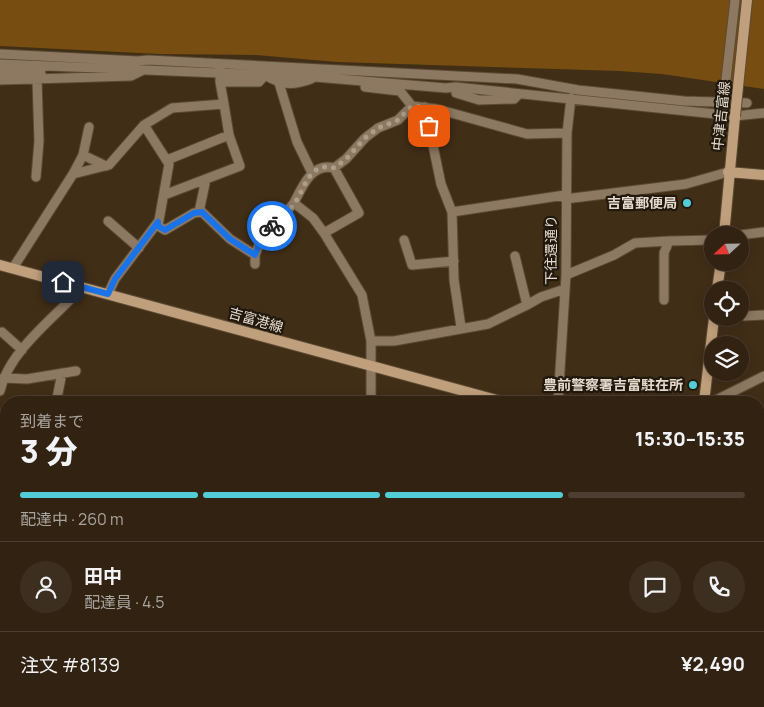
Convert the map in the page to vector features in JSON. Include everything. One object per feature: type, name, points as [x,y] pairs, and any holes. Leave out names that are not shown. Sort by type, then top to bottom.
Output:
[{"type":"main road","name":"中津吉富線","points":[[725,226],[728,172],[747,0]]},
{"type":"main road","points":[[728,172],[764,174]]},
{"type":"main road","name":"吉富港線","points":[[0,265],[482,396]]},
{"type":"main road","points":[[705,396],[713,326]]},
{"type":"street","points":[[722,115],[735,0]]},
{"type":"street","points":[[0,55],[43,67],[220,73],[265,70],[494,78],[576,96],[722,115],[735,116],[764,113]]},
{"type":"street","points":[[0,64],[131,76],[153,65],[194,63]]},
{"type":"street","points":[[0,71],[43,67],[194,63],[220,73]]},
{"type":"street","points":[[0,80],[43,67]]},
{"type":"street","points":[[36,176],[43,67]]},
{"type":"street","points":[[265,70],[400,88],[456,87],[519,94],[747,103]]},
{"type":"street","points":[[265,70],[279,83],[297,142],[312,173]]},
{"type":"street","points":[[164,195],[240,166],[229,135],[220,73]]},
{"type":"street","points":[[446,88],[451,75]]},
{"type":"street","points":[[279,83],[299,83],[315,77]]},
{"type":"street","points":[[400,88],[412,106]]},
{"type":"street","name":"下往還通り","points":[[558,396],[566,275],[565,197],[567,133],[576,96]]},
{"type":"street","points":[[73,174],[109,165],[144,126],[172,108],[224,104]]},
{"type":"street","points":[[334,168],[346,159],[365,138],[378,128],[398,120],[412,106],[425,107],[527,134],[567,133]]},
{"type":"street","points":[[425,107],[441,184],[452,212],[454,280],[461,327]]},
{"type":"street","points":[[108,294],[115,279],[158,222],[164,195],[169,168],[167,160],[144,126]]},
{"type":"street","points":[[14,268],[73,174],[83,155],[89,127]]},
{"type":"street","points":[[167,160],[229,135]]},
{"type":"street","points":[[83,155],[106,166]]},
{"type":"street","points":[[158,222],[158,226],[165,230],[202,212],[230,239],[255,259],[260,242],[294,203],[312,173],[327,166],[334,168],[359,213],[324,233]]},
{"type":"street","points":[[452,212],[686,184],[728,172]]},
{"type":"street","points":[[199,212],[206,178]]},
{"type":"street","points":[[294,203],[313,218],[324,233],[362,296],[371,341],[373,367],[371,396]]},
{"type":"street","points":[[108,221],[139,248]]},
{"type":"street","points":[[749,234],[764,232]]},
{"type":"street","points":[[404,240],[412,265],[454,261]]},
{"type":"street","points":[[566,275],[614,255],[635,242],[704,240]]},
{"type":"street","points":[[664,300],[664,253],[670,241]]},
{"type":"street","points":[[515,256],[527,305]]},
{"type":"street","points":[[0,392],[4,378],[22,350],[78,292],[80,287]]},
{"type":"street","points":[[371,341],[394,340],[461,327],[488,324],[541,297],[565,289]]},
{"type":"street","points":[[749,316],[764,315]]},
{"type":"street","points":[[2,332],[22,350]]},
{"type":"street","points":[[4,378],[27,379],[76,371]]},
{"type":"street","points":[[57,396],[62,373]]},
{"type":"street","points":[[724,396],[764,376]]},
{"type":"shaded area","points":[[0,0],[764,0],[764,89],[662,74],[619,71],[337,62],[256,55],[159,54],[0,46]]},
{"type":"way so far","points":[[272,226],[294,203],[312,173],[327,166],[334,168],[346,159],[365,138],[378,128],[398,120],[412,106],[425,107],[429,126]]},
{"type":"place","name":"吉富郵便局","points":[[687,203]]},
{"type":"place","name":"豊前警察署吉富駐在所","points":[[693,385]]},
{"type":"route","points":[[63,282],[108,294],[115,279],[158,222],[158,226],[165,230],[194,213],[202,212],[230,239],[255,255],[260,242],[272,226]]}]
